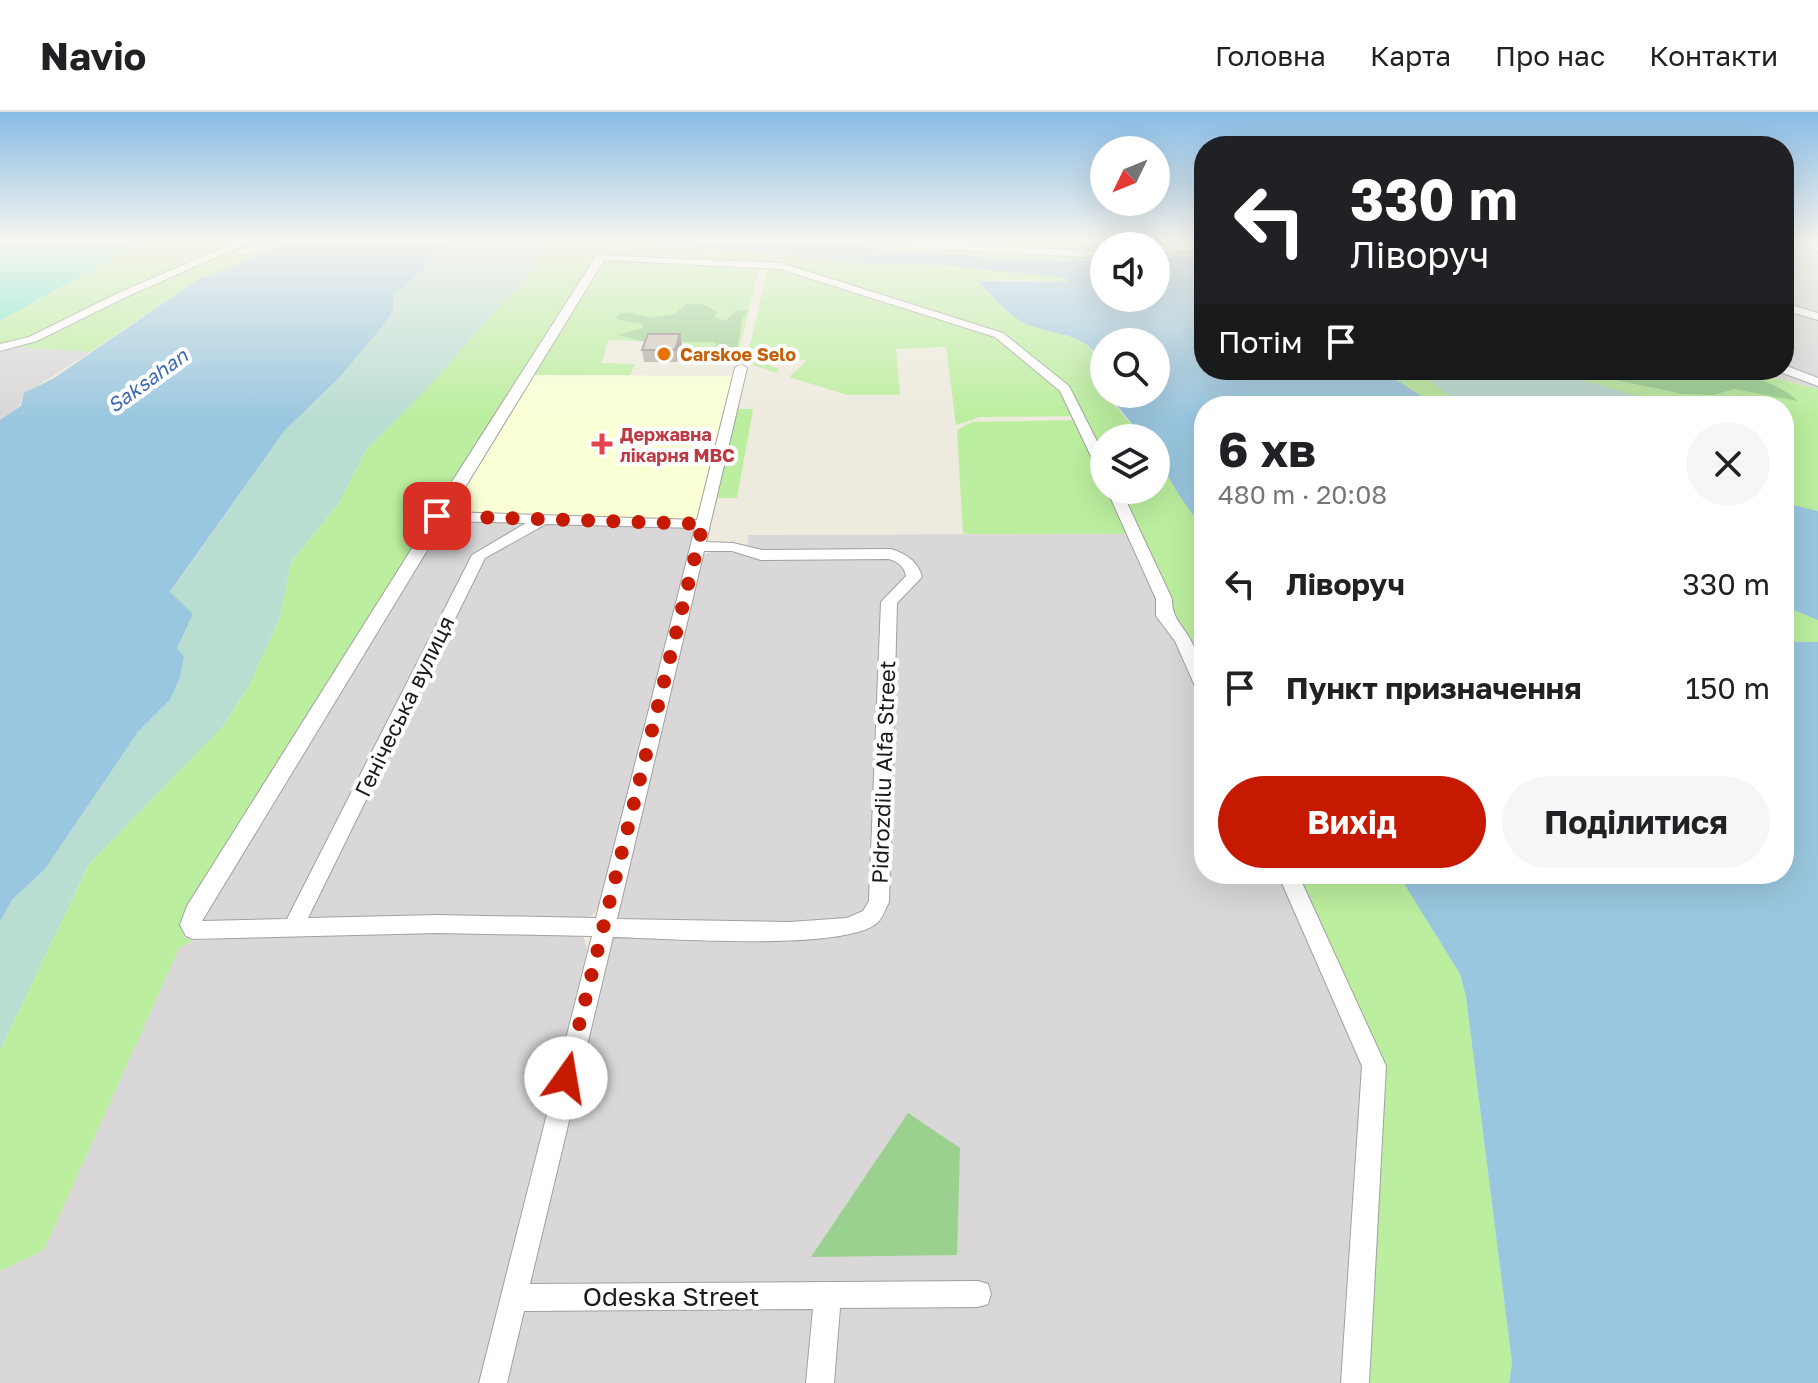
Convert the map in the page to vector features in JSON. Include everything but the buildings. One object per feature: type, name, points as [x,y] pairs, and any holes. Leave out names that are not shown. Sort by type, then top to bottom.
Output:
[{"type":"street","points":[[0,348],[33,339],[119,299]]},
{"type":"street","points":[[437,516],[572,299]]},
{"type":"street","points":[[886,299],[999,335],[1065,389],[1090,440]]},
{"type":"street","points":[[1794,309],[1818,317]]},
{"type":"street","points":[[493,1383],[741,368]]},
{"type":"street","points":[[1794,373],[1818,382]]},
{"type":"street","points":[[1120,504],[1164,599],[1164,616],[1182,639],[1194,666]]},
{"type":"street","points":[[437,516],[703,524]]},
{"type":"street","name":"Pidrozdilu Alfa Street","points":[[437,516],[194,912],[190,925],[193,930],[202,932],[294,925],[576,925],[766,930],[849,927],[870,917],[879,902],[889,602],[914,577],[908,564],[891,554],[761,555],[733,547],[698,546]]},
{"type":"street","name":"Генічеська вулиця","points":[[294,925],[479,555],[545,518]]},
{"type":"street","points":[[1292,884],[1374,1066],[1355,1383]]},
{"type":"street","name":"Odeska Street","points":[[513,1298],[978,1294]]},
{"type":"street","points":[[820,1383],[828,1295]]},
{"type":"shaded area","points":[[394,299],[506,299],[424,392],[367,449],[338,504],[291,562],[280,617],[251,682],[223,726],[89,864],[0,1050],[0,922],[12,900],[45,869],[138,732],[170,700],[180,678],[184,656],[177,650],[193,614],[170,593],[285,430],[339,378],[393,311]]},
{"type":"shaded area","points":[[1794,299],[1818,299],[1818,389],[1782,380],[1794,380]]},
{"type":"shaded area","points":[[20,345],[90,352],[37,386],[23,397],[16,412],[0,420],[0,350]]},
{"type":"shaded area","name":"Державна лікарня МВС","points":[[529,375],[734,376],[698,519],[445,512]]},
{"type":"shaded area","points":[[1429,380],[1582,380],[1638,396],[1449,396]]},
{"type":"shaded area","points":[[440,519],[696,527],[598,908],[591,916],[578,918],[202,924],[201,911]]},
{"type":"shaded area","points":[[1128,534],[1158,598],[1160,617],[1177,639],[1194,677],[1194,884],[1285,884],[1366,1067],[1348,1383],[504,1383],[702,556],[716,550],[748,555],[748,535]]},
{"type":"shaded area","points":[[572,932],[584,938],[587,951],[479,1383],[0,1383],[0,1271],[44,1250],[179,948],[193,941],[295,933]]},
{"type":"green space","points":[[0,299],[39,299],[0,321]]},
{"type":"green space","points":[[39,299],[168,299],[90,352],[0,346],[0,321]]},
{"type":"green space","points":[[506,299],[568,299],[185,913],[181,928],[184,937],[193,941],[179,948],[44,1250],[0,1271],[0,1050],[89,864],[223,726],[251,682],[280,617],[291,562],[338,504],[367,449],[424,392]]},
{"type":"green space","points":[[575,299],[751,299],[736,363],[684,363],[688,343],[608,340],[602,363],[635,364],[630,375],[529,375]]},
{"type":"green space","points":[[760,299],[877,299],[996,336],[1062,390],[1076,416],[980,417],[956,425],[946,347],[896,349],[900,395],[848,395],[789,377],[806,361],[778,353],[764,363],[779,369],[777,373],[746,363]]},
{"type":"green space","points":[[892,299],[995,299],[1026,324],[1078,338],[1090,349],[1090,408],[1117,408],[1131,424],[1090,424],[1090,432],[1068,388],[1002,334]]},
{"type":"green space","points":[[686,304],[703,304],[717,312],[714,317],[725,321],[738,310],[748,311],[742,319],[735,362],[720,361],[708,353],[717,345],[714,342],[646,342],[617,335],[643,328],[642,324],[616,319],[618,314],[627,312],[651,318],[675,314]]},
{"type":"green space","points":[[1616,380],[1759,380],[1790,396],[1734,389],[1714,395],[1683,394]]},
{"type":"green space","points":[[1782,380],[1818,389],[1818,642],[1794,641],[1794,396],[1421,396],[1398,381]]},
{"type":"green space","points":[[735,409],[753,409],[737,498],[717,498]]},
{"type":"green space","points":[[1078,420],[1090,448],[1090,504],[1114,504],[1128,534],[963,534],[957,430],[972,422]]},
{"type":"green space","points":[[1170,475],[1194,514],[1194,655],[1124,504],[1170,504]]},
{"type":"green space","points":[[1299,884],[1404,884],[1460,974],[1466,997],[1512,1363],[1509,1383],[1365,1383],[1384,1070]]},
{"type":"green space","points":[[908,1113],[960,1148],[957,1255],[811,1257]]},
{"type":"water","name":"Saksahan","points":[[169,299],[394,299],[393,311],[381,328],[339,378],[285,430],[170,592],[193,614],[177,649],[184,656],[180,678],[170,700],[138,732],[45,869],[12,900],[0,922],[0,420],[21,406],[24,393],[54,378]]},
{"type":"water","points":[[995,299],[1090,299],[1090,312],[1170,312],[1170,299],[1194,299],[1194,380],[1397,380],[1421,396],[1194,396],[1194,516],[1170,478],[1170,424],[1132,424],[1119,408],[1170,408],[1170,328],[1090,328],[1090,347],[1070,336],[1017,319]]},
{"type":"water","points":[[1794,505],[1818,511],[1818,620],[1794,610]]},
{"type":"water","points":[[1794,641],[1818,642],[1818,1383],[1509,1383],[1512,1363],[1466,997],[1460,974],[1404,884],[1794,884]]},
{"type":"place","name":"Carskое Selo","points":[[664,354]]},
{"type":"place","name":"Державна лікарня МВС","points":[[602,444]]},
{"type":"route","points":[[437,516],[703,524],[566,1078]]}]
